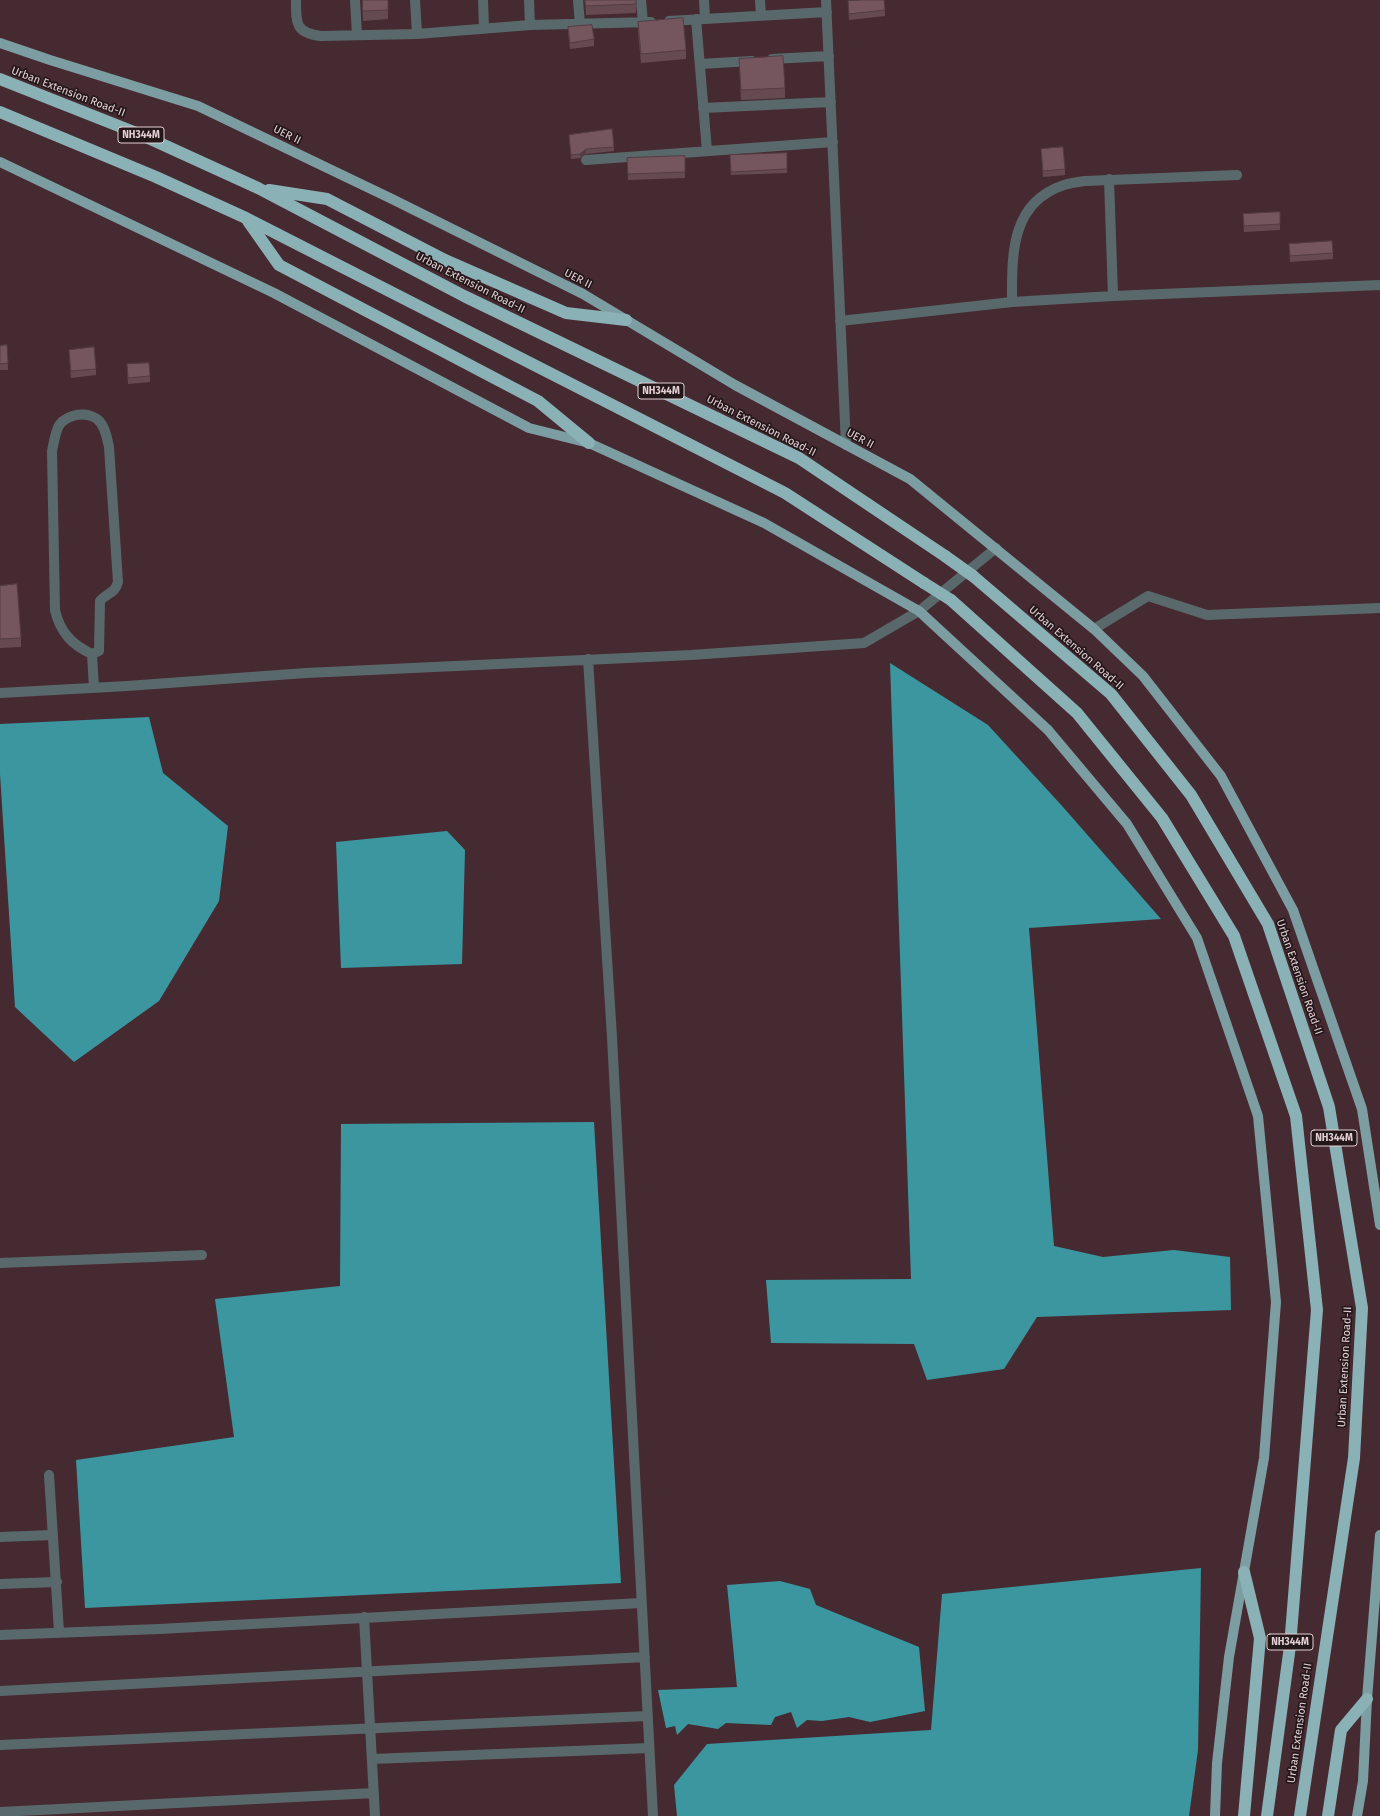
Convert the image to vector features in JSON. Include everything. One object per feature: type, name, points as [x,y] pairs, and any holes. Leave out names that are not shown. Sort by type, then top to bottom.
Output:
[{"type":"highway","name":"Urban Extension Road-II","points":[[0,79],[144,136],[258,188],[464,296],[799,458],[970,574],[1111,694],[1191,795],[1268,924],[1329,1107],[1362,1308],[1354,1458],[1300,1816]]},
{"type":"highway","name":"Urban Extension Road-II","points":[[0,112],[156,177],[246,218],[785,493],[951,600],[1077,713],[1162,818],[1234,936],[1296,1116],[1317,1310],[1290,1646],[1267,1816]]},
{"type":"highway","points":[[258,188],[328,200],[445,260],[566,313],[626,320]]},
{"type":"highway","points":[[246,218],[280,265],[538,401],[589,443]]},
{"type":"highway","points":[[1244,1572],[1260,1638],[1244,1816]]},
{"type":"highway","points":[[1328,1816],[1341,1730],[1367,1699]]},
{"type":"main road","name":"UER II","points":[[0,43],[198,106],[392,199],[583,294],[735,385],[910,479],[1094,629],[1143,676],[1220,776],[1293,910],[1362,1109],[1380,1225]]},
{"type":"main road","points":[[0,162],[274,293],[529,428],[589,443],[764,524],[919,610],[1048,730],[1126,824],[1197,938],[1258,1116],[1276,1302],[1264,1458],[1229,1657],[1217,1763],[1215,1816]]},
{"type":"main road","points":[[1356,1816],[1363,1781],[1367,1699],[1380,1535]]},
{"type":"street","points":[[296,0],[296,17],[298,25],[302,30],[310,35],[321,36],[417,34],[530,25],[643,23],[827,12]]},
{"type":"street","points":[[355,0],[357,35]]},
{"type":"street","points":[[415,0],[417,34]]},
{"type":"street","points":[[483,0],[484,28]]},
{"type":"street","points":[[529,0],[530,25]]},
{"type":"street","points":[[578,0],[580,24]]},
{"type":"street","points":[[641,0],[643,23]]},
{"type":"street","points":[[704,0],[701,19],[700,64],[707,151]]},
{"type":"street","points":[[760,0],[761,15]]},
{"type":"street","points":[[826,0],[846,445]]},
{"type":"street","points":[[700,64],[829,56]]},
{"type":"street","points":[[703,108],[831,102]]},
{"type":"street","points":[[586,160],[833,142]]},
{"type":"street","points":[[1012,302],[1012,261],[1014,240],[1022,220],[1031,204],[1044,195],[1063,185],[1085,181],[1237,175]]},
{"type":"street","points":[[1109,179],[1113,296]]},
{"type":"street","points":[[840,321],[1012,302],[1113,296],[1380,285]]},
{"type":"street","points":[[77,415],[88,415],[97,419],[103,427],[109,447],[118,582],[114,591],[102,598],[100,601],[99,651],[92,654],[78,646],[64,632],[58,622],[55,610],[52,451],[59,425],[77,415]]},
{"type":"street","points":[[0,693],[306,673],[397,670],[588,659],[690,655],[864,643],[919,610],[970,574],[996,548]]},
{"type":"street","points":[[1094,629],[1148,596],[1208,616],[1380,608]]},
{"type":"street","points":[[92,654],[94,688]]},
{"type":"street","points":[[588,659],[612,1037],[653,1816]]},
{"type":"street","points":[[0,1263],[202,1255]]},
{"type":"street","points":[[49,1475],[59,1632]]},
{"type":"street","points":[[0,1537],[53,1535]]},
{"type":"street","points":[[0,1584],[57,1582]]},
{"type":"street","points":[[0,1635],[641,1603]]},
{"type":"street","points":[[364,1617],[375,1816]]},
{"type":"street","points":[[0,1691],[202,1681],[367,1670],[645,1657]]},
{"type":"street","points":[[0,1745],[647,1716]]},
{"type":"street","points":[[372,1759],[649,1748]]},
{"type":"street","points":[[0,1812],[374,1793]]},
{"type":"water","points":[[890,663],[988,725],[1063,807],[1161,919],[1029,928],[1054,1246],[1103,1257],[1174,1250],[1230,1257],[1231,1310],[1037,1317],[1004,1369],[927,1380],[914,1344],[771,1343],[766,1280],[911,1279]]},
{"type":"water","points":[[149,717],[163,773],[228,826],[219,901],[159,1001],[74,1062],[15,1007],[0,774],[0,724]]},
{"type":"water","points":[[447,831],[465,850],[462,964],[341,968],[336,842]]},
{"type":"water","points":[[594,1122],[621,1583],[85,1608],[76,1460],[234,1437],[215,1299],[340,1286],[341,1124]]},
{"type":"water","points":[[1201,1568],[1198,1750],[1189,1816],[677,1816],[674,1785],[707,1744],[931,1730],[942,1594]]},
{"type":"water","points":[[780,1581],[810,1589],[816,1605],[919,1647],[925,1711],[870,1722],[849,1717],[822,1721],[807,1720],[797,1728],[791,1712],[775,1717],[771,1725],[726,1723],[718,1729],[688,1724],[677,1735],[675,1726],[666,1728],[658,1690],[737,1687],[727,1585]]},
{"type":"building","points":[[363,0],[388,0],[388,10],[363,11]]},
{"type":"building","points":[[585,0],[636,0],[636,4],[586,6]]},
{"type":"building","points":[[884,0],[885,10],[849,14],[848,1]]},
{"type":"building","points":[[683,18],[686,50],[641,54],[638,22]]},
{"type":"building","points":[[592,25],[594,39],[570,43],[568,27]]},
{"type":"building","points":[[783,56],[785,88],[741,90],[739,59]]},
{"type":"building","points":[[612,129],[614,147],[586,149],[580,154],[571,155],[569,135]]},
{"type":"building","points":[[1063,147],[1065,169],[1043,171],[1041,149]]},
{"type":"building","points":[[787,153],[787,169],[731,172],[730,155]]},
{"type":"building","points":[[685,156],[685,172],[628,174],[627,158]]},
{"type":"building","points":[[1280,212],[1280,224],[1244,226],[1243,214]]},
{"type":"building","points":[[1332,241],[1333,253],[1290,256],[1289,244]]},
{"type":"building","points":[[7,345],[8,363],[0,364],[0,346]]},
{"type":"building","points":[[94,347],[96,369],[71,371],[69,350]]},
{"type":"building","points":[[149,363],[150,376],[128,378],[127,364]]},
{"type":"building","points":[[17,584],[21,638],[0,639],[0,586]]}]
